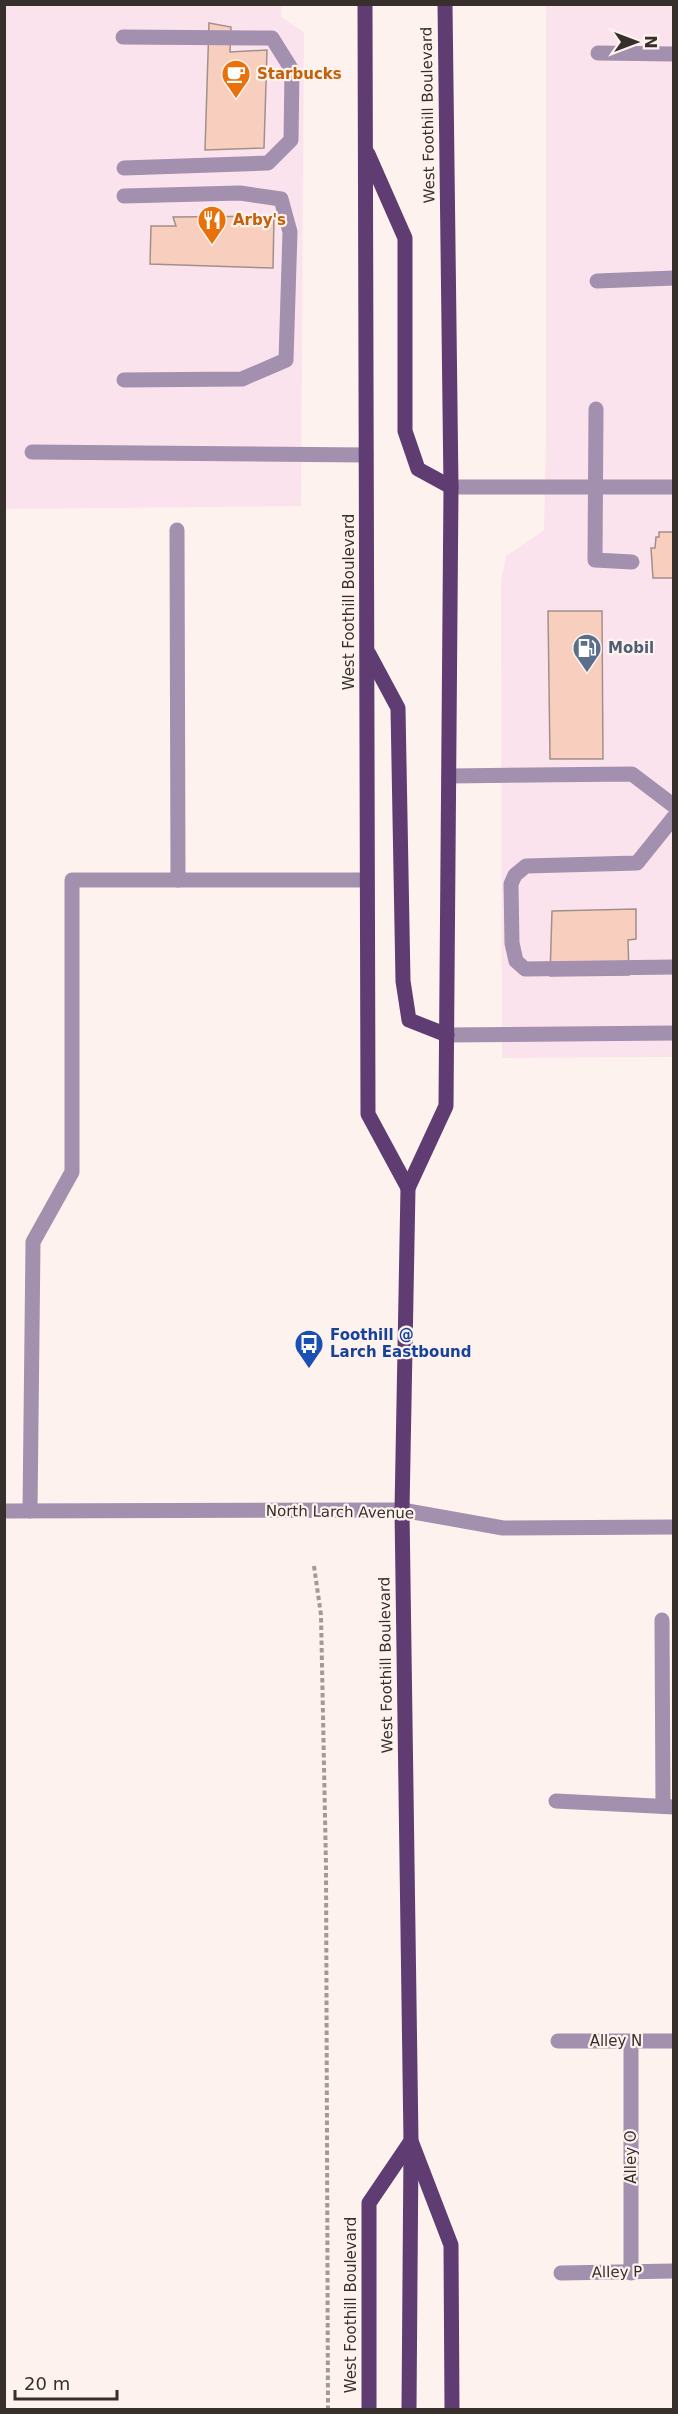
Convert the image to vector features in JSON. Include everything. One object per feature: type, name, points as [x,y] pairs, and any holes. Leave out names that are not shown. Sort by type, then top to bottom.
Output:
[{"type":"main road","name":"West Foothill Boulevard","points":[[365,4],[368,1114],[408,1188]]},
{"type":"main road","name":"West Foothill Boulevard","points":[[445,4],[450,487],[446,1106],[408,1188],[402,1510],[411,2141],[451,2245],[452,2409]]},
{"type":"main road","points":[[365,148],[405,238],[405,431],[418,468],[450,487]]},
{"type":"main road","points":[[367,652],[398,708],[403,981],[409,1020],[447,1035]]},
{"type":"main road","name":"West Foothill Boulevard","points":[[369,2409],[369,2203],[411,2141]]},
{"type":"main road","points":[[408,2409],[408,2201],[411,2141]]},
{"type":"street","points":[[123,37],[272,38],[292,70],[291,140],[268,163],[124,168]]},
{"type":"street","points":[[598,53],[674,54]]},
{"type":"street","points":[[124,196],[240,193],[281,199],[290,232],[286,360],[242,379],[124,380]]},
{"type":"street","points":[[597,281],[674,278]]},
{"type":"street","points":[[596,409],[595,560],[632,562]]},
{"type":"street","points":[[32,452],[366,455]]},
{"type":"street","points":[[450,487],[674,487]]},
{"type":"street","points":[[177,530],[178,880]]},
{"type":"street","points":[[449,776],[632,774],[674,806]]},
{"type":"street","points":[[674,817],[637,863],[526,866],[515,875],[511,884],[512,943],[516,962],[525,969],[674,967]]},
{"type":"street","points":[[30,1511],[33,1242],[72,1172],[72,880],[366,880]]},
{"type":"street","points":[[447,1035],[674,1033]]},
{"type":"street","name":"North Larch Avenue","points":[[4,1511],[402,1510],[503,1528],[674,1527]]},
{"type":"street","points":[[556,1801],[668,1806],[662,1620]]},
{"type":"street","name":"Alley N","points":[[558,2041],[674,2041]]},
{"type":"street","name":"Alley O","points":[[631,2042],[631,2273]]},
{"type":"street","name":"Alley P","points":[[561,2273],[674,2271]]},
{"type":"path","points":[[314,1566],[321,1615],[326,1866],[328,2409]]},
{"type":"shaded area","points":[[4,5],[281,5],[281,17],[304,32],[301,506],[5,509]]},
{"type":"shaded area","points":[[546,5],[673,5],[673,1057],[502,1058],[501,581],[506,556],[544,530]]},
{"type":"building","name":"Starbucks","points":[[209,23],[231,27],[230,52],[267,50],[264,148],[205,150]]},
{"type":"building","name":"Arby's","points":[[274,216],[273,268],[150,264],[151,226],[176,226],[173,217]]},
{"type":"building","points":[[659,532],[674,532],[674,578],[653,578],[651,548],[655,548]]},
{"type":"building","points":[[548,611],[602,611],[603,759],[550,759]]},
{"type":"building","points":[[636,909],[636,939],[628,940],[629,975],[550,976],[552,911]]},
{"type":"place","name":"Starbucks","points":[[236,100]]},
{"type":"place","name":"Arby's","points":[[212,246]]},
{"type":"place","name":"Mobil","points":[[587,674]]},
{"type":"place","name":"Foothill @ Larch Eastbound","points":[[309,1370]]}]
